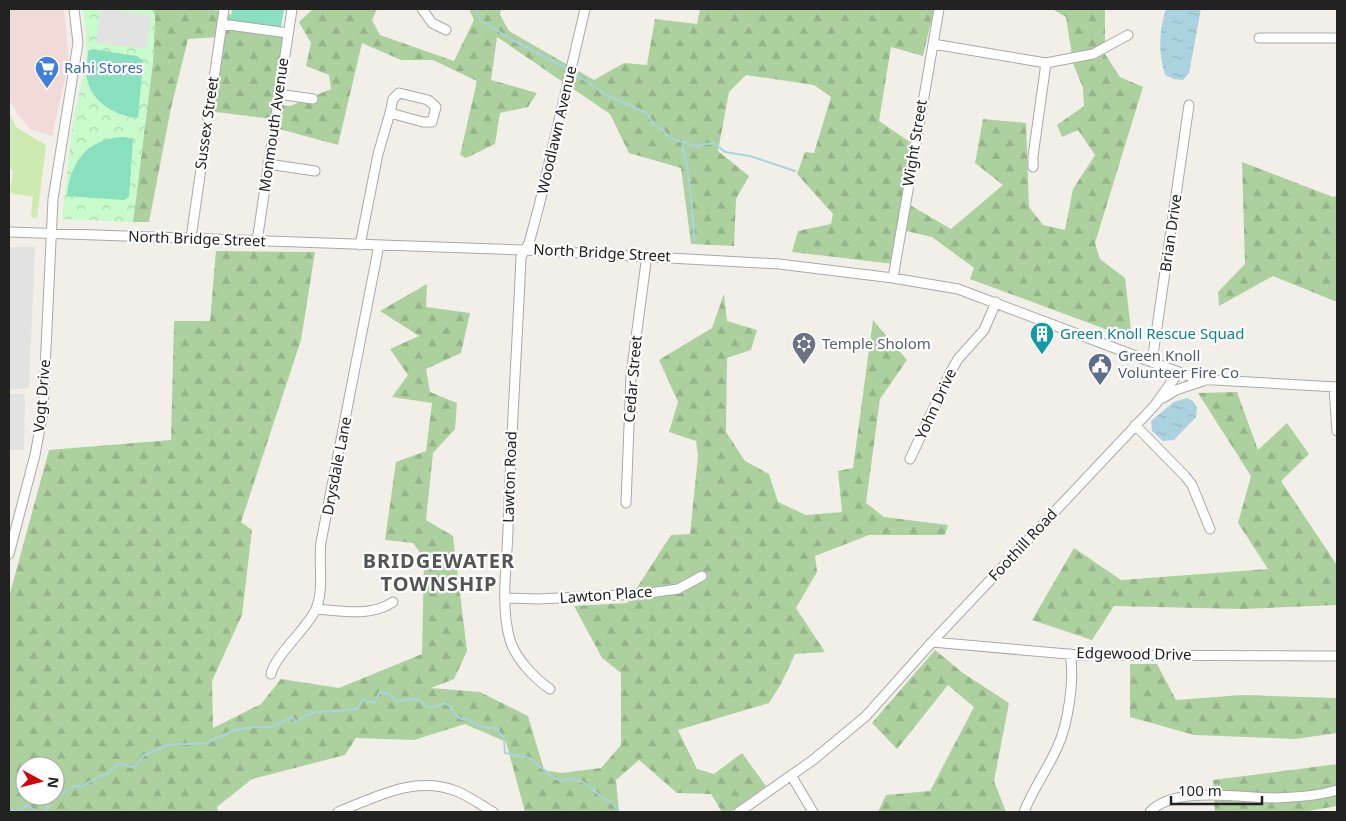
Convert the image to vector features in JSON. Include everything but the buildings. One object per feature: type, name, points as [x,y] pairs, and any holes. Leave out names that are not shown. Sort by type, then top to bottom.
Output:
[{"type":"street","name":"Vogt Drive","points":[[9,554],[40,430],[46,363],[50,234],[66,113],[76,70],[78,43],[74,9]]},
{"type":"street","name":"Sussex Street","points":[[191,238],[224,9]]},
{"type":"street","name":"Monmouth Avenue","points":[[257,241],[292,9]]},
{"type":"street","points":[[422,9],[432,23],[446,30]]},
{"type":"street","name":"Woodlawn Avenue","points":[[525,250],[539,206],[585,9]]},
{"type":"street","name":"Wight Street","points":[[893,278],[922,97],[939,9]]},
{"type":"street","points":[[222,24],[288,33]]},
{"type":"street","points":[[933,44],[1046,63],[1093,54],[1128,36]]},
{"type":"street","points":[[1259,38],[1337,38]]},
{"type":"street","points":[[1033,167],[1046,63]]},
{"type":"street","points":[[360,245],[378,154],[393,99],[399,93],[428,100],[436,107],[434,118],[429,123],[390,113]]},
{"type":"street","points":[[278,94],[312,99]]},
{"type":"street","name":"Brian Drive","points":[[1152,362],[1189,105]]},
{"type":"street","points":[[268,164],[315,171]]},
{"type":"street","name":"North Bridge Street","points":[[9,232],[647,255],[779,264],[950,287],[996,302],[1178,373]]},
{"type":"street","name":"Drysdale Lane","points":[[271,674],[316,609],[320,589],[319,562],[322,542],[379,245]]},
{"type":"street","name":"Lawton Road","points":[[525,250],[521,257],[506,598],[508,629],[516,652],[539,681],[550,689]]},
{"type":"street","name":"Cedar Street","points":[[626,503],[632,375],[647,255]]},
{"type":"street","name":"Yohn Drive","points":[[910,459],[950,373],[958,359],[984,330],[996,302]]},
{"type":"street","points":[[1178,373],[1206,381],[1336,387],[1337,431]]},
{"type":"street","name":"Foothill Road","points":[[738,812],[792,775],[851,730],[1155,404],[1178,373]]},
{"type":"street","points":[[1155,404],[1176,390],[1206,381]]},
{"type":"street","points":[[1135,425],[1186,476],[1192,485],[1210,529]]},
{"type":"street","name":"Lawton Place","points":[[506,598],[538,599],[642,594],[678,589],[702,576]]},
{"type":"street","points":[[316,609],[356,612],[374,610],[393,602]]},
{"type":"street","name":"Edgewood Drive","points":[[932,642],[1070,654],[1337,656]]},
{"type":"street","points":[[1024,812],[1031,792],[1057,748],[1064,730],[1071,689],[1070,654]]},
{"type":"street","points":[[792,775],[813,812]]},
{"type":"street","points":[[338,812],[376,797],[422,784],[442,786],[458,791],[493,812]]},
{"type":"street","points":[[1150,812],[1167,800],[1184,797],[1276,798],[1324,794],[1337,790]]},
{"type":"shaded area","points":[[9,9],[64,9],[69,60],[52,136],[30,129],[16,112],[9,99]]},
{"type":"shaded area","points":[[101,9],[151,15],[147,49],[96,43]]},
{"type":"shaded area","points":[[9,247],[35,247],[29,388],[9,390]]},
{"type":"shaded area","points":[[9,394],[25,394],[24,450],[9,450]]},
{"type":"green space","points":[[82,9],[152,9],[155,16],[153,61],[133,222],[62,219],[71,135],[85,66],[86,39]]},
{"type":"green space","points":[[152,9],[204,9],[221,11],[286,35],[275,104],[290,106],[331,89],[329,75],[306,66],[311,43],[299,22],[313,9],[377,9],[372,20],[380,35],[454,61],[474,20],[469,9],[501,9],[500,15],[509,31],[594,80],[624,63],[647,65],[655,19],[697,24],[700,9],[934,9],[923,56],[891,47],[879,121],[913,144],[903,201],[951,229],[1003,185],[975,163],[983,119],[1026,123],[1029,207],[1043,225],[1065,230],[1073,189],[1095,155],[1078,130],[1062,137],[1057,125],[1084,106],[1083,88],[1073,63],[1066,17],[1052,9],[1105,9],[1105,54],[1120,77],[1143,87],[1095,243],[1100,259],[1125,278],[1132,339],[970,279],[974,268],[932,237],[898,229],[894,264],[792,252],[798,231],[831,224],[833,214],[797,174],[805,152],[814,153],[831,97],[814,85],[746,75],[729,92],[718,151],[749,176],[736,199],[734,246],[691,244],[681,168],[629,153],[610,114],[497,37],[491,80],[537,93],[528,107],[500,113],[495,144],[466,158],[460,155],[477,81],[433,60],[401,60],[362,43],[338,145],[272,127],[272,119],[208,111],[219,37],[188,39],[171,108],[149,222],[133,222],[153,61],[155,16]]},
{"type":"green space","points":[[232,9],[284,9],[281,27],[235,22],[231,18]]},
{"type":"green space","points":[[92,49],[137,56],[143,61],[138,118],[121,114],[106,107],[94,95],[86,73],[88,51]]},
{"type":"green space","points":[[9,113],[16,127],[46,145],[37,218],[31,217],[33,197],[10,193],[13,172],[9,166]]},
{"type":"green space","points":[[123,137],[133,139],[129,197],[124,200],[67,196],[72,173],[83,154],[99,142]]},
{"type":"green space","points":[[1242,162],[1333,197],[1337,196],[1337,302],[1273,276],[1219,306],[1218,292],[1245,264]]},
{"type":"green space","points":[[216,251],[315,252],[301,340],[241,522],[252,530],[242,615],[212,681],[213,728],[261,704],[281,679],[339,688],[422,654],[424,558],[413,543],[385,540],[396,462],[426,451],[432,403],[392,397],[408,375],[390,349],[419,336],[380,311],[427,284],[426,307],[470,313],[461,353],[426,369],[430,392],[457,403],[455,429],[433,453],[426,520],[453,536],[467,651],[454,679],[431,688],[480,692],[528,716],[544,770],[561,773],[601,768],[621,745],[621,673],[602,658],[574,606],[627,603],[671,535],[690,534],[698,456],[696,441],[669,432],[678,402],[659,360],[712,328],[724,294],[727,321],[757,330],[751,350],[727,358],[726,432],[745,461],[769,474],[778,502],[806,515],[842,512],[838,471],[853,468],[873,320],[907,360],[880,399],[866,503],[884,517],[948,525],[945,535],[869,535],[815,556],[817,572],[796,608],[825,652],[795,654],[781,684],[769,703],[678,730],[697,769],[714,774],[742,753],[766,786],[731,812],[722,812],[711,794],[677,793],[639,760],[616,780],[619,812],[525,812],[506,742],[465,724],[414,740],[356,738],[345,755],[252,779],[217,807],[218,812],[9,812],[9,597],[49,450],[171,440],[174,321],[210,321]]},
{"type":"green space","points":[[1237,392],[1258,450],[1287,423],[1309,454],[1281,481],[1337,565],[1337,605],[1241,609],[1114,606],[1092,640],[1032,620],[1074,548],[1121,580],[1268,569],[1238,523],[1251,476],[1198,393]]},
{"type":"green space","points":[[935,650],[963,673],[1009,703],[994,781],[1006,812],[878,812],[886,795],[930,791],[974,707],[948,685],[897,749],[872,723]]},
{"type":"green space","points":[[1130,664],[1157,664],[1176,700],[1242,695],[1337,698],[1337,733],[1295,739],[1194,735],[1130,717]]},
{"type":"green space","points":[[1337,764],[1337,806],[1302,812],[1215,812],[1213,780]]},
{"type":"water","points":[[1166,9],[1201,9],[1189,73],[1183,80],[1165,75],[1160,42]]},
{"type":"water","points":[[1187,398],[1193,401],[1197,407],[1196,417],[1174,440],[1163,441],[1152,431],[1151,421],[1174,402]]},
{"type":"waterway","points":[[476,9],[480,20],[566,68]]},
{"type":"waterway","points":[[574,73],[605,94],[648,114],[653,124],[663,130],[669,138],[699,147],[700,145],[714,143],[725,152],[750,156],[795,171]]},
{"type":"waterway","points":[[683,143],[692,204],[694,242]]},
{"type":"waterway","points":[[46,812],[49,801],[74,786],[81,787],[109,772],[119,763],[131,767],[136,766],[143,756],[167,745],[207,743],[232,731],[253,727],[272,727],[292,717],[296,722],[306,715],[316,712],[357,709],[363,700],[375,703],[379,693],[388,693],[398,702],[409,699],[420,700],[427,707],[432,708],[443,703],[449,705],[456,716],[462,719],[467,719],[481,727],[496,728],[504,739],[505,753],[530,758],[554,778],[562,781],[577,780],[584,783],[611,802],[619,812]]},
{"type":"waterway","points":[[9,809],[18,812],[27,805],[37,812]]},
{"type":"place","name":"Rahi Stores","points":[[47,89]]},
{"type":"place","name":"Green Knoll Rescue Squad","points":[[1042,355]]},
{"type":"place","name":"Temple Sholom","points":[[804,365]]},
{"type":"place","name":"Green Knoll Volunteer Fire Co","points":[[1100,386]]},
{"type":"district","name":"BRIDGEWATER TOWNSHIP","points":[[439,572]]}]
